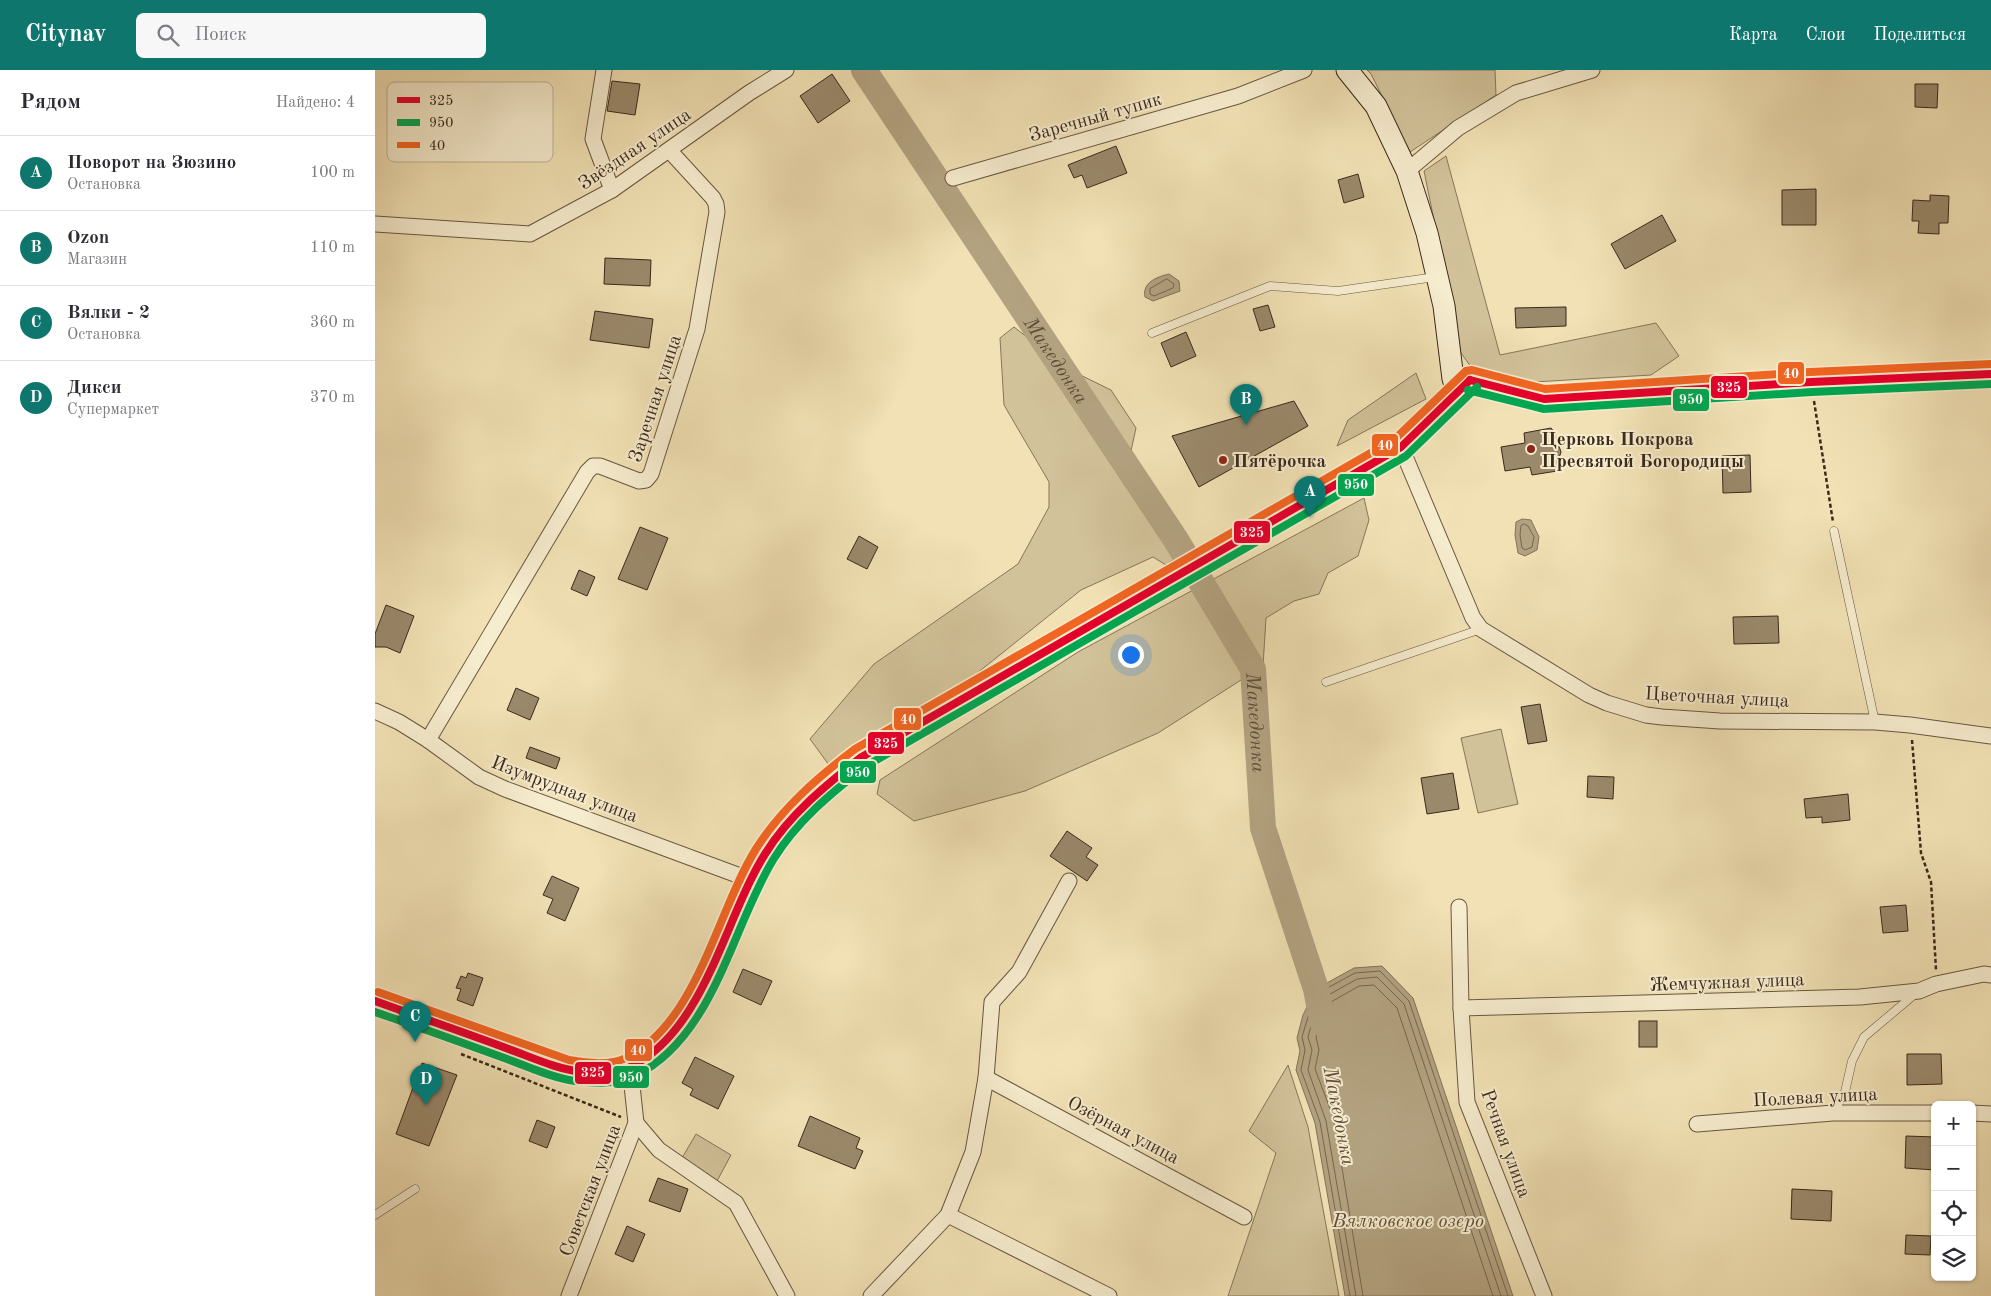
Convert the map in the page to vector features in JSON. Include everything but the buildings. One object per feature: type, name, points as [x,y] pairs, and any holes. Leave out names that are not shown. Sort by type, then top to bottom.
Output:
[{"type":"main road","points":[[1347,70],[1376,106],[1407,171],[1427,233],[1437,277],[1453,378],[1470,380],[1544,399],[1811,382],[1991,374]]},
{"type":"main road","points":[[375,1001],[567,1070],[600,1073],[630,1067],[658,1047],[674,1031],[686,1014],[709,974],[751,880],[772,843],[798,810],[815,794],[860,758],[1401,447],[1470,380]]},
{"type":"street","points":[[605,70],[593,139],[612,190]]},
{"type":"street","name":"Звёздная улица","points":[[375,224],[530,234],[612,190],[749,92],[786,70]]},
{"type":"street","name":"Заречный тупик","points":[[953,178],[1238,96],[1304,70]]},
{"type":"street","points":[[1407,171],[1458,128],[1516,93],[1592,70]]},
{"type":"street","name":"Заречная улица","points":[[428,740],[587,472],[593,466],[600,466],[639,481],[646,480],[651,474],[697,328],[717,212],[713,198],[669,150]]},
{"type":"street","name":"Цветочная улица","points":[[1401,447],[1473,618],[1481,629],[1589,695],[1607,703],[1646,715],[1720,720],[1875,722],[1991,736]]},
{"type":"street","name":"Изумрудная улица","points":[[375,711],[399,722],[428,740],[479,778],[751,880]]},
{"type":"street","points":[[871,1296],[948,1214],[973,1152],[986,1078],[992,1002],[1019,972],[1069,881]]},
{"type":"street","name":"Речная улица","points":[[1459,907],[1461,1008],[1467,1102],[1544,1296]]},
{"type":"street","name":"Жемчужная улица","points":[[1461,1008],[1860,997],[1919,991],[1936,984],[1984,974],[1991,975]]},
{"type":"street","name":"Советская улица","points":[[569,1296],[636,1123],[630,1067]]},
{"type":"street","name":"Озёрная улица","points":[[986,1078],[1244,1216]]},
{"type":"street","name":"Полевая улица","points":[[1697,1124],[1833,1112],[1931,1112]]},
{"type":"street","points":[[1976,1113],[1991,1114]]},
{"type":"street","points":[[636,1123],[659,1150],[736,1203],[787,1296]]},
{"type":"street","points":[[948,1214],[1109,1296]]},
{"type":"lane","points":[[1152,333],[1270,286],[1338,291],[1437,277]]},
{"type":"lane","points":[[1835,531],[1875,722]]},
{"type":"lane","points":[[1326,682],[1481,629]]},
{"type":"lane","points":[[1833,1112],[1845,1092],[1852,1060],[1864,1037],[1919,991]]},
{"type":"lane","points":[[375,1215],[415,1189]]},
{"type":"path","points":[[1811,382],[1835,531]]},
{"type":"path","points":[[1910,725],[1921,853],[1931,882],[1936,984]]},
{"type":"path","points":[[456,1052],[636,1123]]},
{"type":"shaded area","points":[[1367,70],[1495,70],[1496,95],[1410,152],[1371,74]]},
{"type":"shaded area","points":[[1446,156],[1500,355],[1656,323],[1679,356],[1651,375],[1484,385],[1461,353],[1424,171]]},
{"type":"shaded area","points":[[1014,327],[1068,369],[1111,390],[1136,428],[1124,483],[1176,558],[1166,565],[1153,557],[1081,590],[961,686],[829,765],[810,739],[874,664],[1018,564],[1049,507],[1049,482],[1004,405],[1000,338]]},
{"type":"shaded area","points":[[1416,373],[1426,399],[1337,446],[1348,420]]},
{"type":"shaded area","points":[[1364,498],[1369,520],[1358,556],[1328,573],[1319,594],[1294,601],[1266,618],[1263,666],[1158,733],[1025,791],[914,821],[877,794],[880,780],[1078,652]]},
{"type":"shaded area","points":[[1501,729],[1518,804],[1478,813],[1461,738]]},
{"type":"shaded area","points":[[1288,1065],[1308,1127],[1339,1296],[1228,1296],[1276,1153],[1249,1131]]},
{"type":"shaded area","points":[[696,1134],[731,1155],[717,1181],[682,1158]]},
{"type":"water","points":[[1169,274],[1179,281],[1180,291],[1153,301],[1145,297],[1146,288],[1151,281]]},
{"type":"water","points":[[1522,519],[1531,520],[1539,537],[1537,550],[1525,556],[1518,553],[1515,535],[1516,522]]},
{"type":"water","name":"Вялковское озеро","points":[[1382,966],[1413,998],[1513,1296],[1345,1296],[1315,1123],[1296,1070],[1300,1051],[1297,1038],[1303,1015],[1316,989],[1354,968]]},
{"type":"waterway","name":"Македонка","points":[[864,70],[1176,540],[1253,669],[1263,828],[1316,989],[1323,1024]]},
{"type":"transit line","name":"40","points":[[378,992],[569,1060],[605,1063],[626,1058],[650,1042],[671,1020],[703,964],[742,874],[756,849],[777,820],[801,794],[827,771],[855,749],[1395,439],[1466,371],[1472,370],[1545,389],[1810,372],[1991,364]]},
{"type":"transit line","name":"325","points":[[1470,380],[1544,399],[1811,382],[1991,374]]},
{"type":"transit line","name":"325","points":[[375,1001],[563,1068],[600,1073],[619,1071],[630,1067],[656,1050],[677,1028],[695,1001],[751,880],[765,854],[785,826],[821,790],[860,758],[1401,447],[1470,380]]},
{"type":"transit line","name":"950","points":[[1468,390],[1544,409],[1812,392],[1991,384]]},
{"type":"transit line","name":"950","points":[[375,1012],[558,1077],[575,1081],[605,1083],[621,1081],[635,1076],[662,1058],[684,1036],[702,1009],[718,979],[758,887],[773,860],[803,821],[840,787],[866,766],[1406,456],[1477,387]]},
{"type":"place","name":"Ozon","points":[[1246,425]]},
{"type":"place","name":"Церковь Покрова Пресвятой Богородицы","points":[[1531,449]]},
{"type":"place","name":"Пятёрочка","points":[[1223,460]]},
{"type":"place","name":"Поворот на Зюзино","points":[[1310,517]]},
{"type":"place","name":"Вялки - 2","points":[[415,1042]]},
{"type":"place","name":"Дикси","points":[[426,1105]]}]
